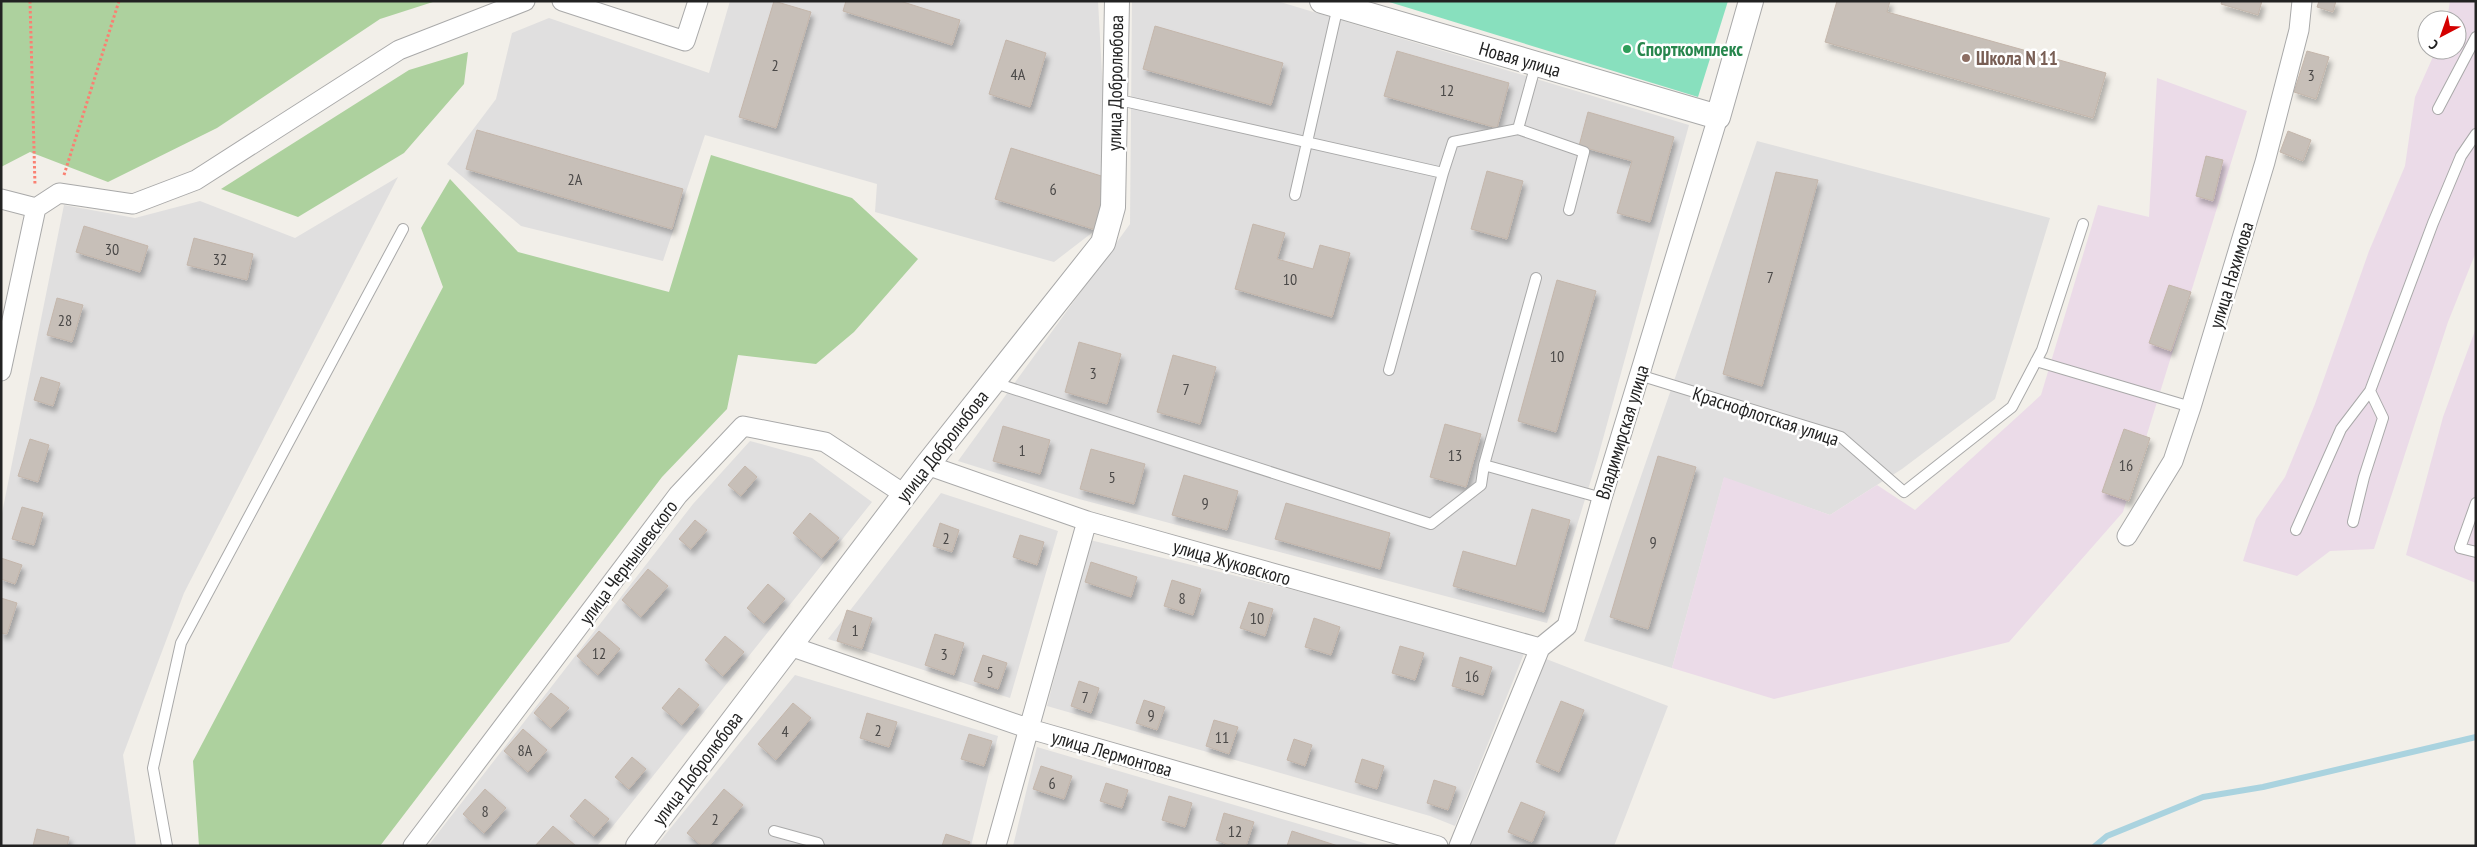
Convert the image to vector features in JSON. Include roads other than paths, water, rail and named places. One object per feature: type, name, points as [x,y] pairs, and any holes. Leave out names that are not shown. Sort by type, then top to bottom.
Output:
[{"type":"street","points":[[1,371],[36,208],[58,193],[133,204],[196,180],[399,50],[525,1]]},
{"type":"street","points":[[562,1],[685,41],[698,1]]},
{"type":"street","name":"улица Добролюбова","points":[[638,846],[904,494],[1103,243],[1113,207],[1117,1]]},
{"type":"street","name":"Владимирская улица","points":[[1459,846],[1540,648],[1566,626],[1602,498],[1718,117],[1751,1]]},
{"type":"street","name":"улица Нахимова","points":[[2128,536],[2173,461],[2191,408],[2265,162],[2299,30],[2302,1]]},
{"type":"street","name":"Новая улица","points":[[1330,4],[1718,117]]},
{"type":"street","points":[[1,199],[36,208]]},
{"type":"street","name":"улица Чернышевского","points":[[413,846],[678,496],[743,426],[825,442],[904,494]]},
{"type":"street","name":"улица Жуковского","points":[[927,465],[1087,521],[1540,648]]},
{"type":"street","points":[[996,846],[1087,521]]},
{"type":"street","name":"улица Лермонтова","points":[[790,646],[1030,729],[1438,846]]},
{"type":"lane","points":[[1295,196],[1307,142],[1330,4]]},
{"type":"lane","points":[[2438,108],[2476,36]]},
{"type":"lane","points":[[1518,129],[1536,64]]},
{"type":"lane","points":[[1114,99],[1443,173]]},
{"type":"lane","points":[[1389,370],[1453,142],[1518,129],[1584,152],[1569,210]]},
{"type":"lane","points":[[2296,530],[2341,429],[2370,391],[2433,223],[2462,156],[2476,134]]},
{"type":"lane","name":"Краснофлотская улица","points":[[1639,375],[1840,437],[1904,492],[2012,407],[2042,350],[2083,224]]},
{"type":"lane","points":[[167,846],[153,768],[181,643],[403,229]]},
{"type":"lane","points":[[991,382],[1431,524],[1480,485],[1536,278]]},
{"type":"lane","points":[[2036,361],[2191,408]]},
{"type":"lane","points":[[2353,522],[2364,476],[2383,418],[2370,391]]},
{"type":"lane","points":[[1484,465],[1602,498]]},
{"type":"lane","points":[[2476,503],[2460,548],[2476,552]]},
{"type":"lane","points":[[774,831],[818,844],[819,846]]},
{"type":"waterway","points":[[2095,846],[2107,836],[2203,797],[2263,787],[2476,737]]},
{"type":"place","name":"Спорткомплекс","points":[[1627,49]]},
{"type":"place","name":"Школа N 11","points":[[1966,58]]}]
